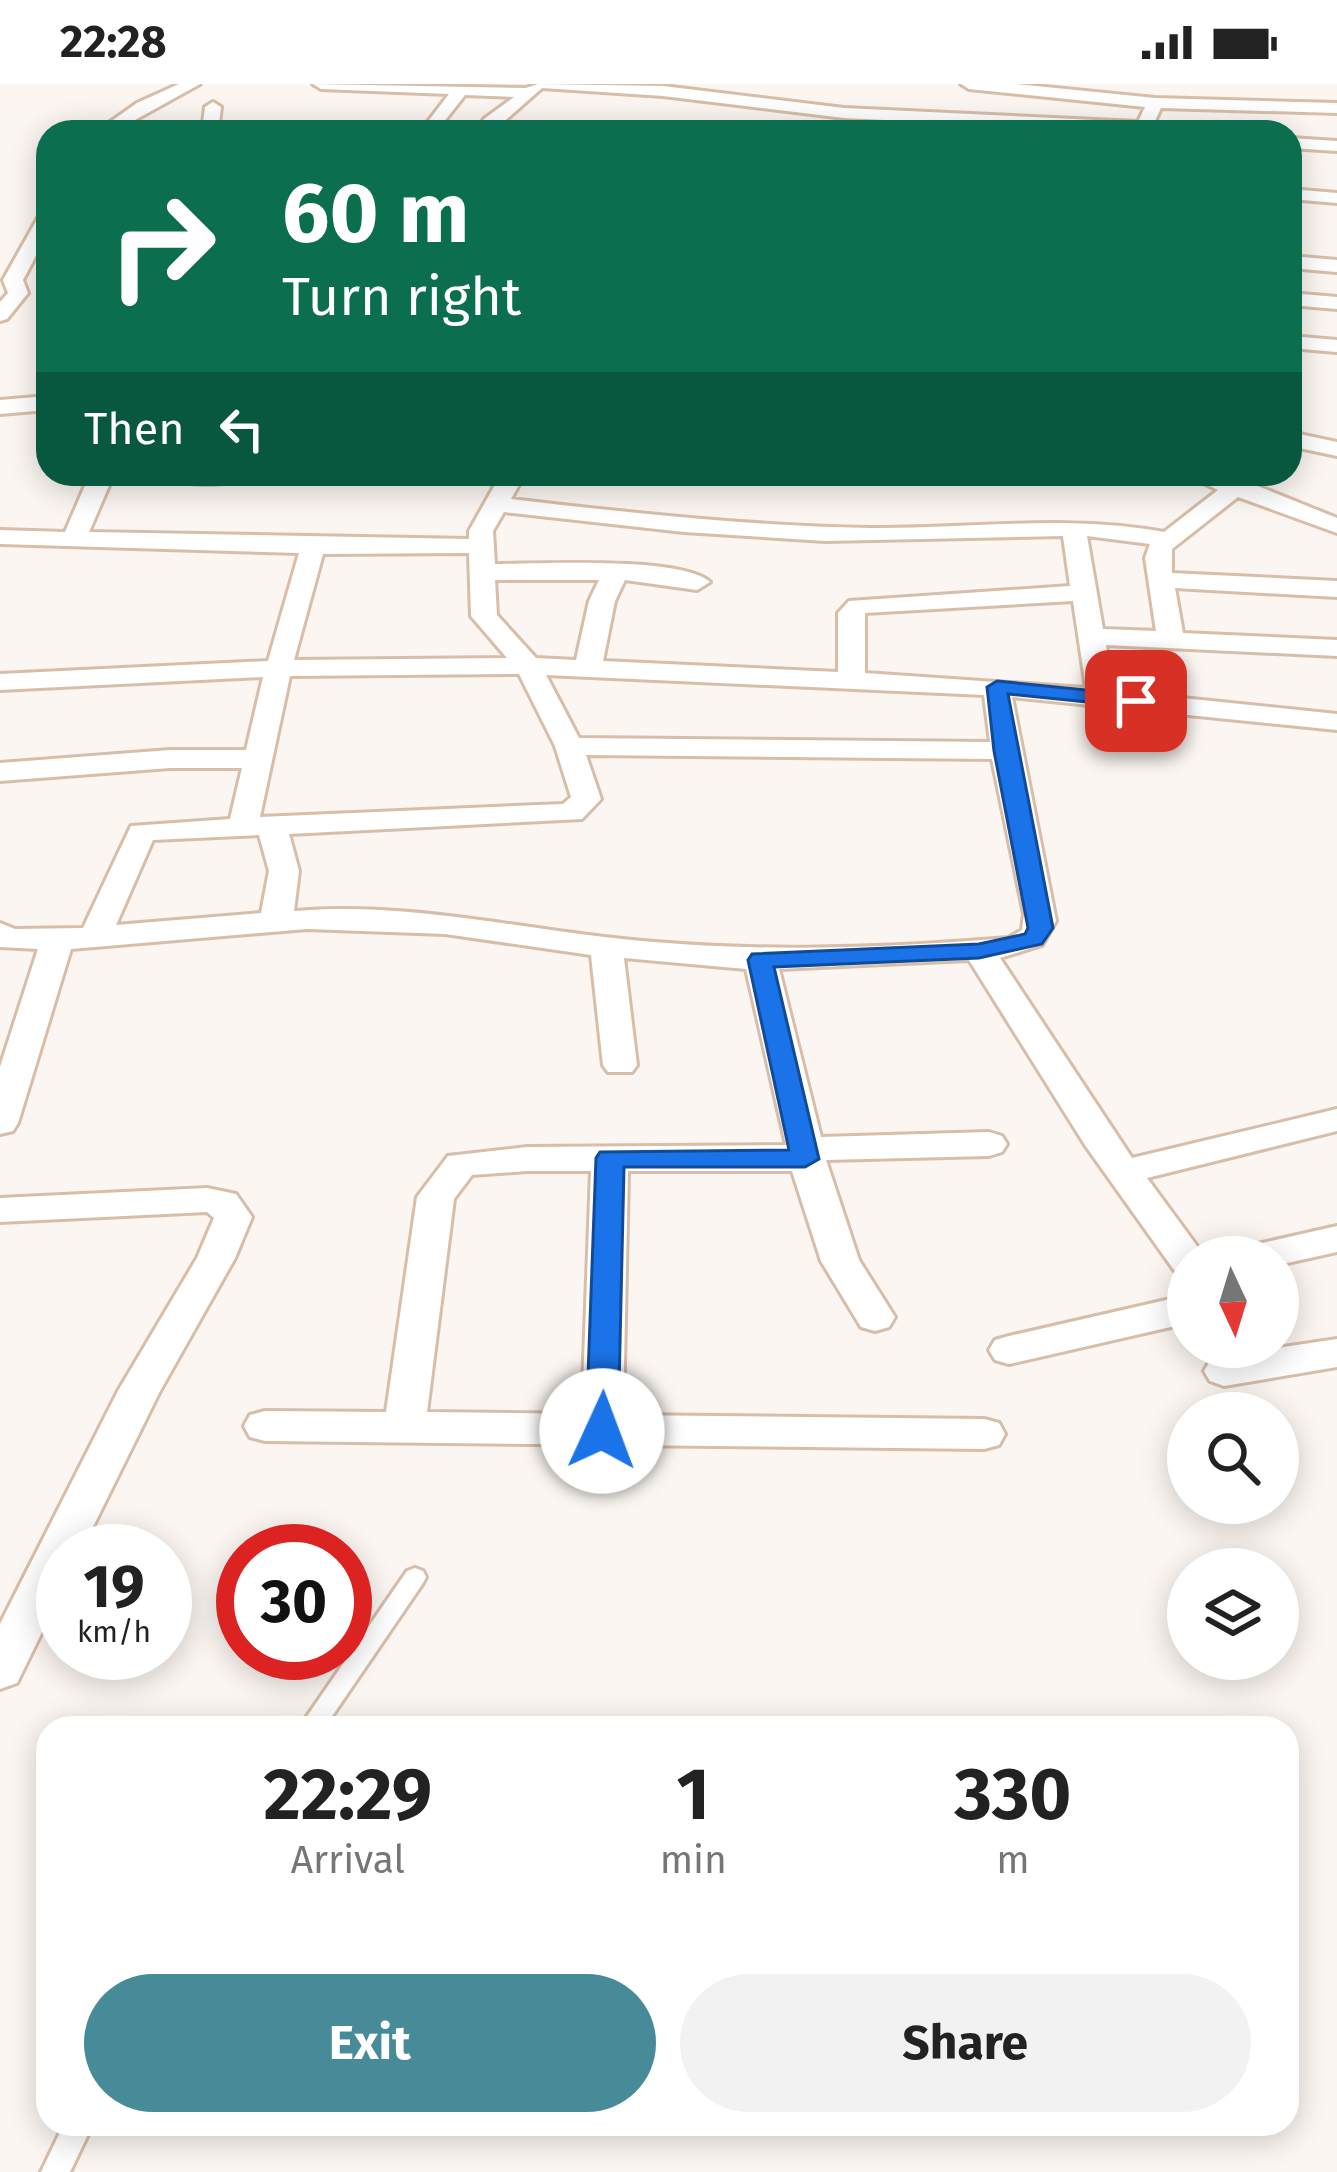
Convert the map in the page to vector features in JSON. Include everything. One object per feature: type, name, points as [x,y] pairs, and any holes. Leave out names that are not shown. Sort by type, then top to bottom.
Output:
[{"type":"street","points":[[126,120],[192,84]]},
{"type":"street","points":[[321,84],[525,93]]},
{"type":"street","points":[[492,120],[525,93],[546,84],[663,91],[799,108],[850,120]]},
{"type":"street","points":[[969,84],[1081,88],[1155,103],[1334,107]]},
{"type":"street","points":[[1207,84],[1208,104]]},
{"type":"street","points":[[437,120],[463,87]]},
{"type":"street","points":[[1252,87],[1324,89],[1334,107]]},
{"type":"street","points":[[1022,120],[1039,90]]},
{"type":"street","points":[[799,108],[802,92],[844,93]]},
{"type":"street","points":[[1151,120],[1155,103]]},
{"type":"street","points":[[211,120],[213,107]]},
{"type":"street","points":[[1302,144],[1337,146]]},
{"type":"street","points":[[1302,195],[1337,198]]},
{"type":"street","points":[[0,315],[26,293],[13,280],[36,238]]},
{"type":"street","points":[[1302,263],[1337,266]]},
{"type":"street","points":[[1302,300],[1337,303]]},
{"type":"street","points":[[1302,343],[1337,346]]},
{"type":"street","points":[[0,407],[36,404]]},
{"type":"street","points":[[1302,442],[1337,449]]},
{"type":"street","points":[[75,537],[97,486]]},
{"type":"street","points":[[96,935],[142,832],[571,813],[586,799],[568,746],[528,666],[484,616],[481,531],[506,486]]},
{"type":"street","points":[[1171,640],[1157,558],[1165,539],[1238,486],[1337,526]]},
{"type":"street","points":[[496,504],[597,517],[867,535],[1110,527],[1165,539]]},
{"type":"street","points":[[1073,529],[1101,698]]},
{"type":"street","points":[[0,537],[313,546],[697,581]]},
{"type":"street","points":[[276,921],[284,872],[257,826],[257,759],[313,546]]},
{"type":"street","points":[[588,668],[602,601],[616,571]]},
{"type":"street","points":[[1163,580],[1337,589]]},
{"type":"street","points":[[852,679],[849,630],[851,613],[858,607],[1085,593]]},
{"type":"street","points":[[1093,636],[1337,648]]},
{"type":"street","points":[[0,682],[528,666],[997,687],[1337,722]]},
{"type":"street","points":[[0,933],[6,939],[57,940],[276,921],[446,924],[606,947],[760,960],[1014,946],[1034,939],[1040,928],[997,687]]},
{"type":"street","points":[[568,746],[1005,751]]},
{"type":"street","points":[[0,772],[170,759],[257,759]]},
{"type":"street","points":[[0,1123],[57,940]]},
{"type":"street","points":[[606,947],[620,1065]]},
{"type":"street","points":[[979,951],[1005,998],[1170,1236]]},
{"type":"street","points":[[760,960],[803,1154],[840,1261],[875,1317]]},
{"type":"street","points":[[1124,1172],[1337,1120]]},
{"type":"street","points":[[404,1430],[436,1197],[461,1164],[989,1144]]},
{"type":"street","points":[[602,1431],[610,1158]]},
{"type":"street","points":[[0,1210],[207,1200],[223,1203],[233,1217],[216,1258],[139,1391],[0,1670]]},
{"type":"street","points":[[1299,1247],[1337,1239]]},
{"type":"street","points":[[1010,1350],[1167,1314]]},
{"type":"street","points":[[1224,1371],[1337,1354]]},
{"type":"street","points":[[265,1426],[984,1435]]},
{"type":"lane","points":[[319,1716],[415,1577]]},
{"type":"lane","points":[[55,2172],[73,2136]]},
{"type":"route","points":[[602,1431],[610,1158],[805,1159],[760,960],[979,951],[1034,939],[1040,914],[1005,751],[997,687],[1136,701]]}]
